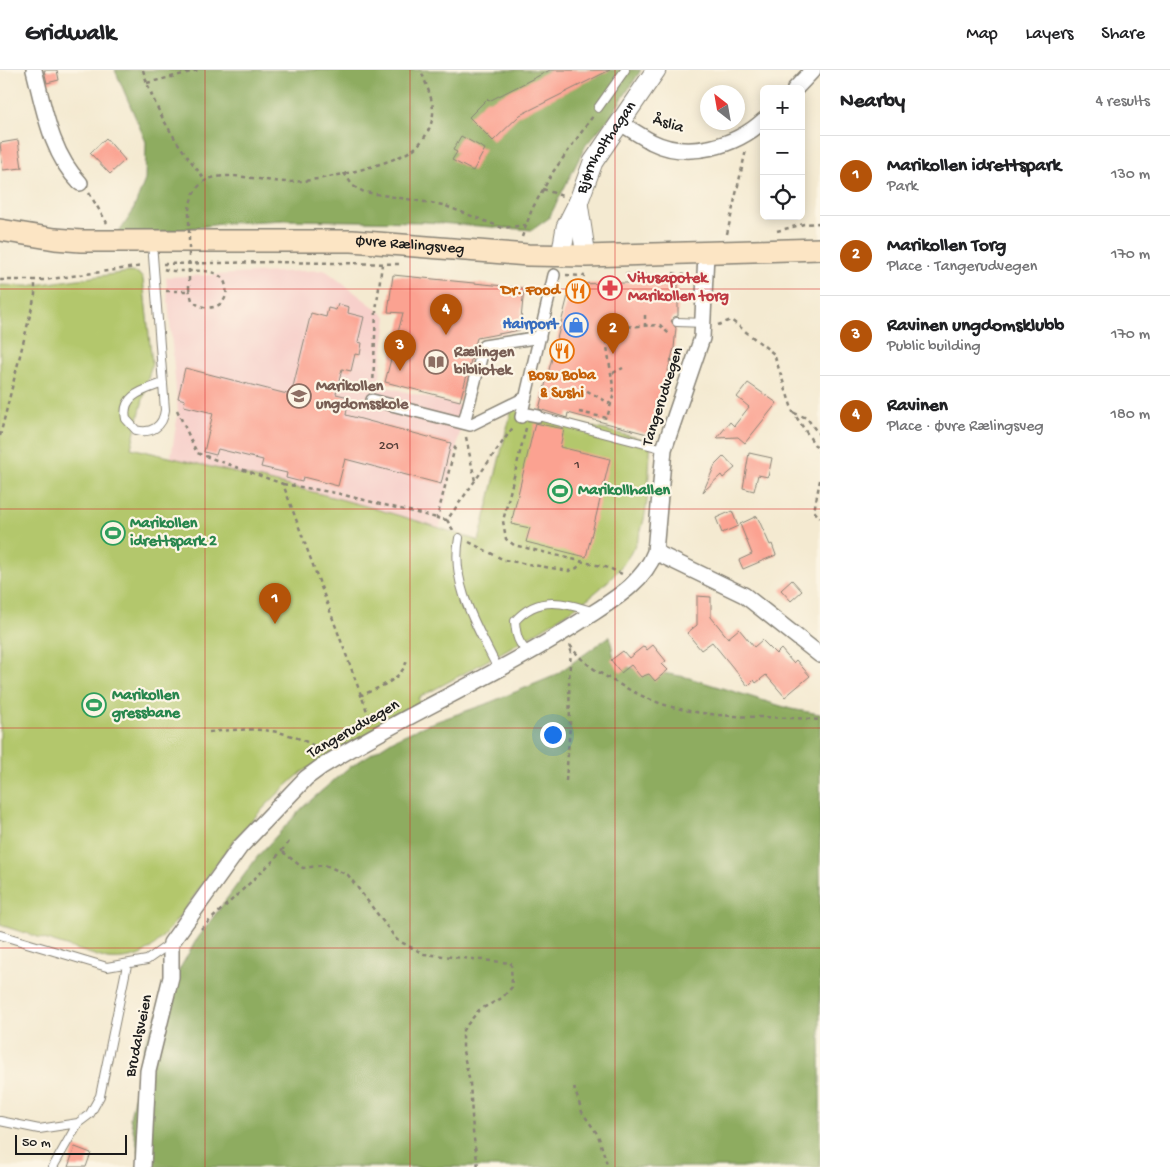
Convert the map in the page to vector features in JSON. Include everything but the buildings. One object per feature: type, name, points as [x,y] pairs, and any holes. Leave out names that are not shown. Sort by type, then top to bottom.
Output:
[{"type":"main road","name":"Øvre Rælingsveg","points":[[0,230],[55,239],[121,241],[352,240],[558,265],[588,266],[706,254],[820,249]]},
{"type":"street","points":[[34,70],[52,136],[69,172],[80,183]]},
{"type":"street","name":"Bjørnholthagan","points":[[558,265],[566,227],[578,203],[593,162],[656,70]]},
{"type":"street","points":[[799,85],[813,70]]},
{"type":"street","name":"Åslia","points":[[619,122],[653,143],[676,149],[712,147],[741,137],[760,123]]},
{"type":"street","name":"Bjørnholthagan","points":[[578,203],[588,266]]},
{"type":"street","name":"Tangerudvegen","points":[[171,944],[240,847],[306,778],[335,758],[530,654],[634,584],[650,565],[655,552],[664,449],[702,338],[710,324],[706,254]]},
{"type":"street","points":[[528,415],[526,398],[558,265]]},
{"type":"street","points":[[464,424],[484,346],[540,337]]},
{"type":"street","points":[[372,400],[470,425],[526,398]]},
{"type":"street","points":[[655,552],[744,595],[820,655]]},
{"type":"street","name":"Brudalsveien","points":[[143,1167],[148,1071],[170,977],[171,944]]},
{"type":"lane","points":[[598,108],[625,70]]},
{"type":"lane","points":[[152,241],[154,264],[163,383],[165,410],[161,423],[150,431],[136,430],[126,419],[126,406],[129,399],[139,392],[163,383]]},
{"type":"lane","points":[[677,322],[710,324]]},
{"type":"lane","points":[[528,415],[664,449]]},
{"type":"lane","points":[[459,538],[456,563],[460,588],[499,671]]},
{"type":"lane","points":[[530,654],[519,645],[516,633],[515,621],[525,610],[537,604],[552,603],[573,605],[594,612]]},
{"type":"lane","points":[[0,935],[107,967],[147,960],[171,944]]},
{"type":"lane","points":[[53,1167],[78,1123],[90,1114],[100,1096],[127,965]]},
{"type":"lane","points":[[0,1121],[39,1129],[78,1123]]},
{"type":"path","points":[[143,70],[158,112],[172,135],[206,181]]},
{"type":"path","points":[[147,83],[198,70]]},
{"type":"path","points":[[407,264],[281,262],[162,264],[164,270],[170,272],[204,272],[216,273],[224,281],[226,292],[222,302],[212,308],[200,307],[192,300],[190,291],[190,210],[194,192],[206,181],[224,176],[297,182],[344,174],[401,156],[413,149],[423,139],[430,126],[433,112],[421,70]]},
{"type":"path","points":[[520,241],[543,189],[598,108]]},
{"type":"path","points":[[727,234],[746,148],[741,137]]},
{"type":"path","points":[[344,174],[348,182],[364,192],[443,205],[503,228],[526,225]]},
{"type":"path","points":[[80,183],[90,195],[99,213],[121,241]]},
{"type":"path","points":[[543,189],[559,195]]},
{"type":"path","points":[[768,232],[820,223]]},
{"type":"path","points":[[0,280],[35,281],[154,264]]},
{"type":"path","points":[[372,400],[376,311],[382,264]]},
{"type":"path","points":[[558,265],[588,266]]},
{"type":"path","points":[[667,273],[684,275]]},
{"type":"path","points":[[616,275],[650,274]]},
{"type":"path","points":[[0,436],[35,295],[35,281]]},
{"type":"path","points":[[170,291],[190,291]]},
{"type":"path","points":[[645,315],[645,326]]},
{"type":"path","points":[[710,324],[731,320],[774,354],[793,412],[820,453]]},
{"type":"path","points":[[579,412],[607,418],[614,393],[606,340],[611,331],[620,327],[660,325],[669,334]]},
{"type":"path","points":[[612,373],[623,368]]},
{"type":"path","points":[[580,387],[611,404]]},
{"type":"path","points":[[177,410],[196,454],[283,484],[336,493],[447,520],[459,538],[504,560],[568,570],[577,568],[580,562]]},
{"type":"path","points":[[793,412],[807,418],[820,436]]},
{"type":"path","points":[[447,520],[475,481],[528,415]]},
{"type":"path","points":[[528,415],[503,521],[506,539],[514,545],[619,572],[634,584]]},
{"type":"path","points":[[464,424],[475,481]]},
{"type":"path","points":[[437,518],[456,444]]},
{"type":"path","points":[[820,480],[814,511],[820,518]]},
{"type":"path","points":[[283,484],[360,696],[377,735]]},
{"type":"path","points":[[563,633],[587,665],[597,672],[643,696],[674,708],[719,715],[820,720]]},
{"type":"path","points":[[566,781],[570,725],[568,681],[572,647]]},
{"type":"path","points":[[360,696],[391,681],[400,673],[406,664],[407,658]]},
{"type":"path","points":[[209,732],[261,728],[313,745],[335,758]]},
{"type":"path","points":[[200,930],[283,852],[289,842]]},
{"type":"path","points":[[283,852],[303,868],[325,865],[348,875],[397,940],[424,954],[511,963],[512,987],[502,998],[479,1010],[463,1030],[463,1051],[470,1083],[473,1132],[478,1167]]},
{"type":"path","points":[[574,1087],[582,1112],[598,1135],[608,1167]]},
{"type":"shaded area","name":"Marikollen ungdomsskole","points":[[325,270],[387,317],[379,385],[465,407],[440,528],[171,457],[178,413],[166,277]]},
{"type":"green space","points":[[115,70],[641,70],[611,116],[586,145],[549,218],[532,230],[425,222],[285,220],[228,223],[156,233],[118,234],[132,213],[145,180],[146,142]]},
{"type":"green space","points":[[129,272],[138,273],[143,279],[152,363],[131,448],[263,479],[350,502],[479,541],[512,408],[651,441],[645,517],[635,546],[612,578],[581,604],[547,626],[418,698],[421,705],[302,772],[283,788],[248,824],[223,855],[179,917],[155,944],[144,953],[135,957],[107,959],[0,925],[0,285],[27,286]]},
{"type":"green space","points":[[610,636],[615,665],[686,677],[791,709],[820,714],[820,1167],[143,1167],[130,1118],[146,1039],[174,979],[195,942],[258,856],[303,807],[347,769],[393,740],[426,725],[486,704],[554,676]]},
{"type":"place","name":"Vitusapotek Marikollen torg","points":[[610,288]]},
{"type":"place","name":"Dr. Food","points":[[578,291]]},
{"type":"place","name":"Hairport","points":[[576,325]]},
{"type":"place","name":"Ravinen","points":[[446,335]]},
{"type":"place","name":"Bosu Boba & Sushi","points":[[562,351]]},
{"type":"place","name":"Marikollen Torg","points":[[613,354]]},
{"type":"place","name":"Rælingen bibliotek","points":[[436,362]]},
{"type":"place","name":"Ravinen ungdomsklubb","points":[[400,371]]},
{"type":"place","name":"Marikollen ungdomsskole","points":[[299,396]]},
{"type":"place","name":"Marikollhallen","points":[[560,491]]},
{"type":"place","name":"Marikollen idrettspark 2","points":[[113,533]]},
{"type":"place","name":"Marikollen idrettspark","points":[[275,624]]},
{"type":"place","name":"Marikollen gressbane","points":[[94,705]]}]
